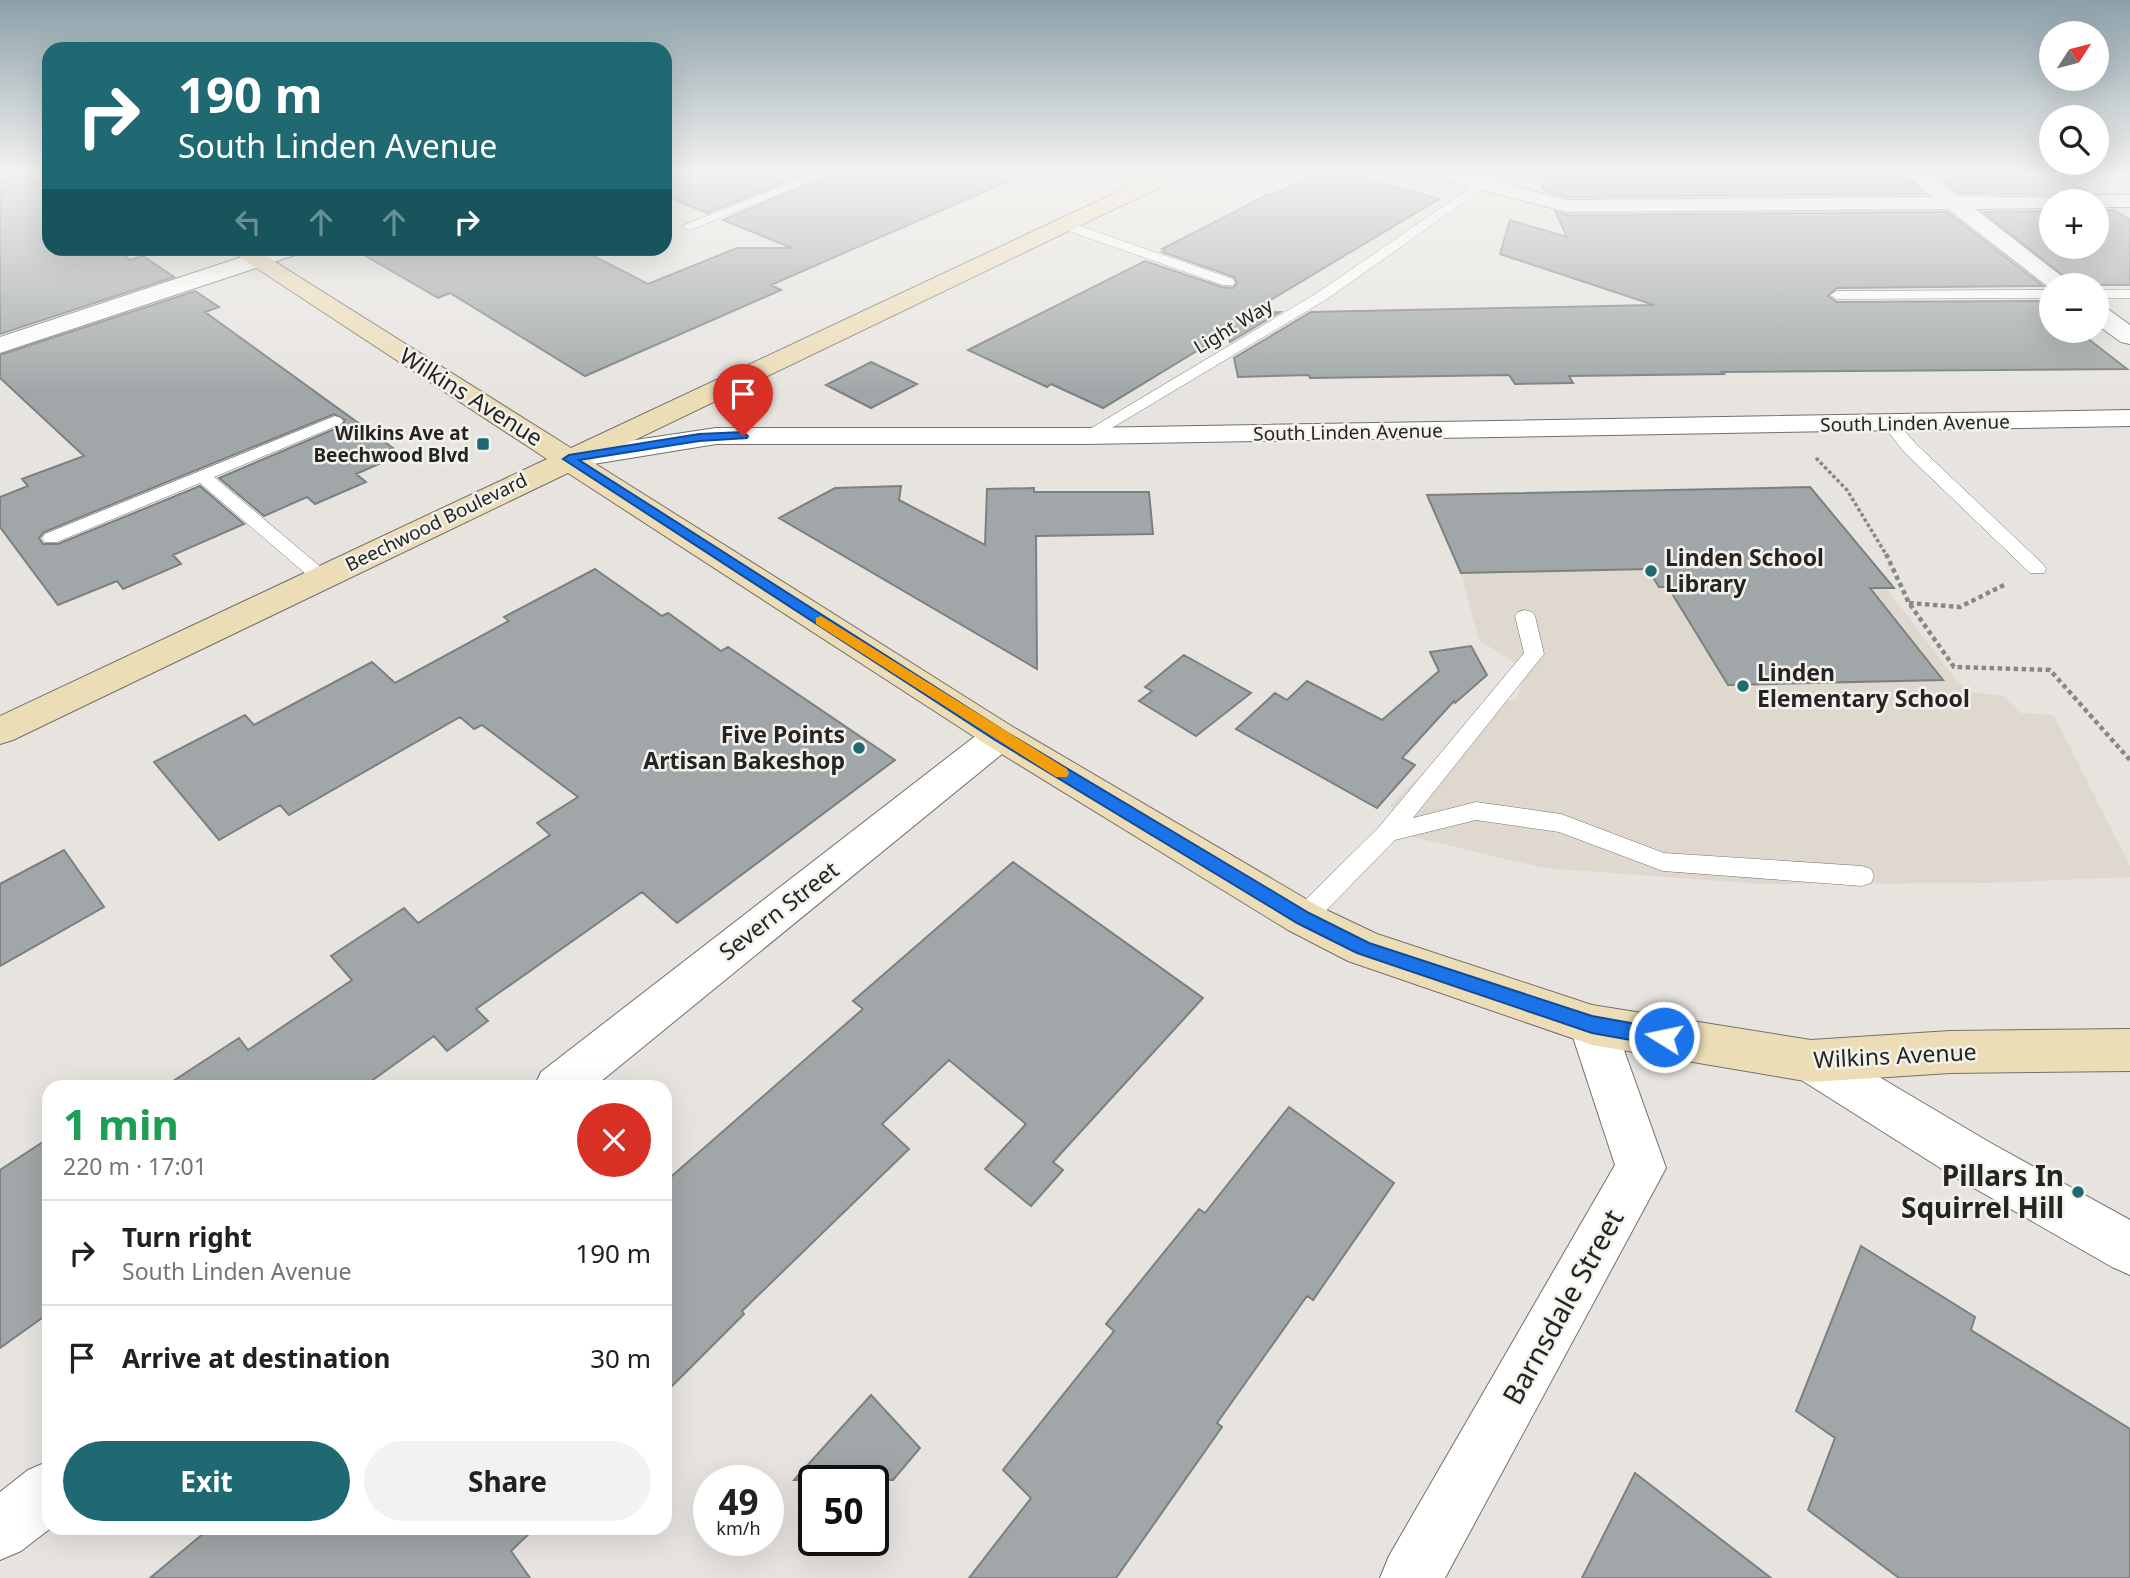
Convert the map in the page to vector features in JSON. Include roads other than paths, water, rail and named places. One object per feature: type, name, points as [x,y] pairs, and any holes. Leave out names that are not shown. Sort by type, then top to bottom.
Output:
[{"type":"main road","name":"Beechwood Boulevard","points":[[0,731],[1021,246]]},
{"type":"main road","name":"Wilkins Avenue","points":[[249,256],[1000,736],[1303,918],[1363,948],[1592,1025],[1811,1061],[1950,1052],[2130,1050]]},
{"type":"street","points":[[2009,246],[2045,273]]},
{"type":"street","points":[[0,345],[244,256]]},
{"type":"street","points":[[2109,322],[2130,337]]},
{"type":"street","name":"South Linden Avenue","points":[[569,459],[716,436],[1086,436],[2130,418]]},
{"type":"street","name":"Severn Street","points":[[567,1080],[1000,736]]},
{"type":"street","name":"Barnsdale Street","points":[[1411,1578],[1641,1168],[1592,1025]]},
{"type":"street","points":[[1811,1061],[1971,1159],[2130,1249]]},
{"type":"street","points":[[0,1530],[42,1497]]},
{"type":"lane","points":[[1124,246],[1228,282]]},
{"type":"lane","name":"Light Way","points":[[1086,436],[1322,296],[1394,246]]},
{"type":"lane","points":[[1837,295],[2039,294]]},
{"type":"lane","points":[[2109,294],[2130,294]]},
{"type":"lane","points":[[51,538],[335,421]]},
{"type":"lane","points":[[1890,424],[1910,449],[2037,569]]},
{"type":"lane","points":[[203,476],[321,577]]},
{"type":"lane","points":[[1303,918],[1387,833],[1534,654],[1525,616]]},
{"type":"lane","points":[[1387,833],[1476,811],[1562,823],[1663,862],[1862,876]]},
{"type":"place","name":"Wilkins Ave at Beechwood Blvd","points":[[483,444]]},
{"type":"place","name":"Linden School Library","points":[[1651,571]]},
{"type":"place","name":"Linden Elementary School","points":[[1743,686]]},
{"type":"place","name":"Five Points Artisan Bakeshop","points":[[859,748]]},
{"type":"place","name":"Pillars In Squirrel Hill","points":[[2078,1192]]}]
